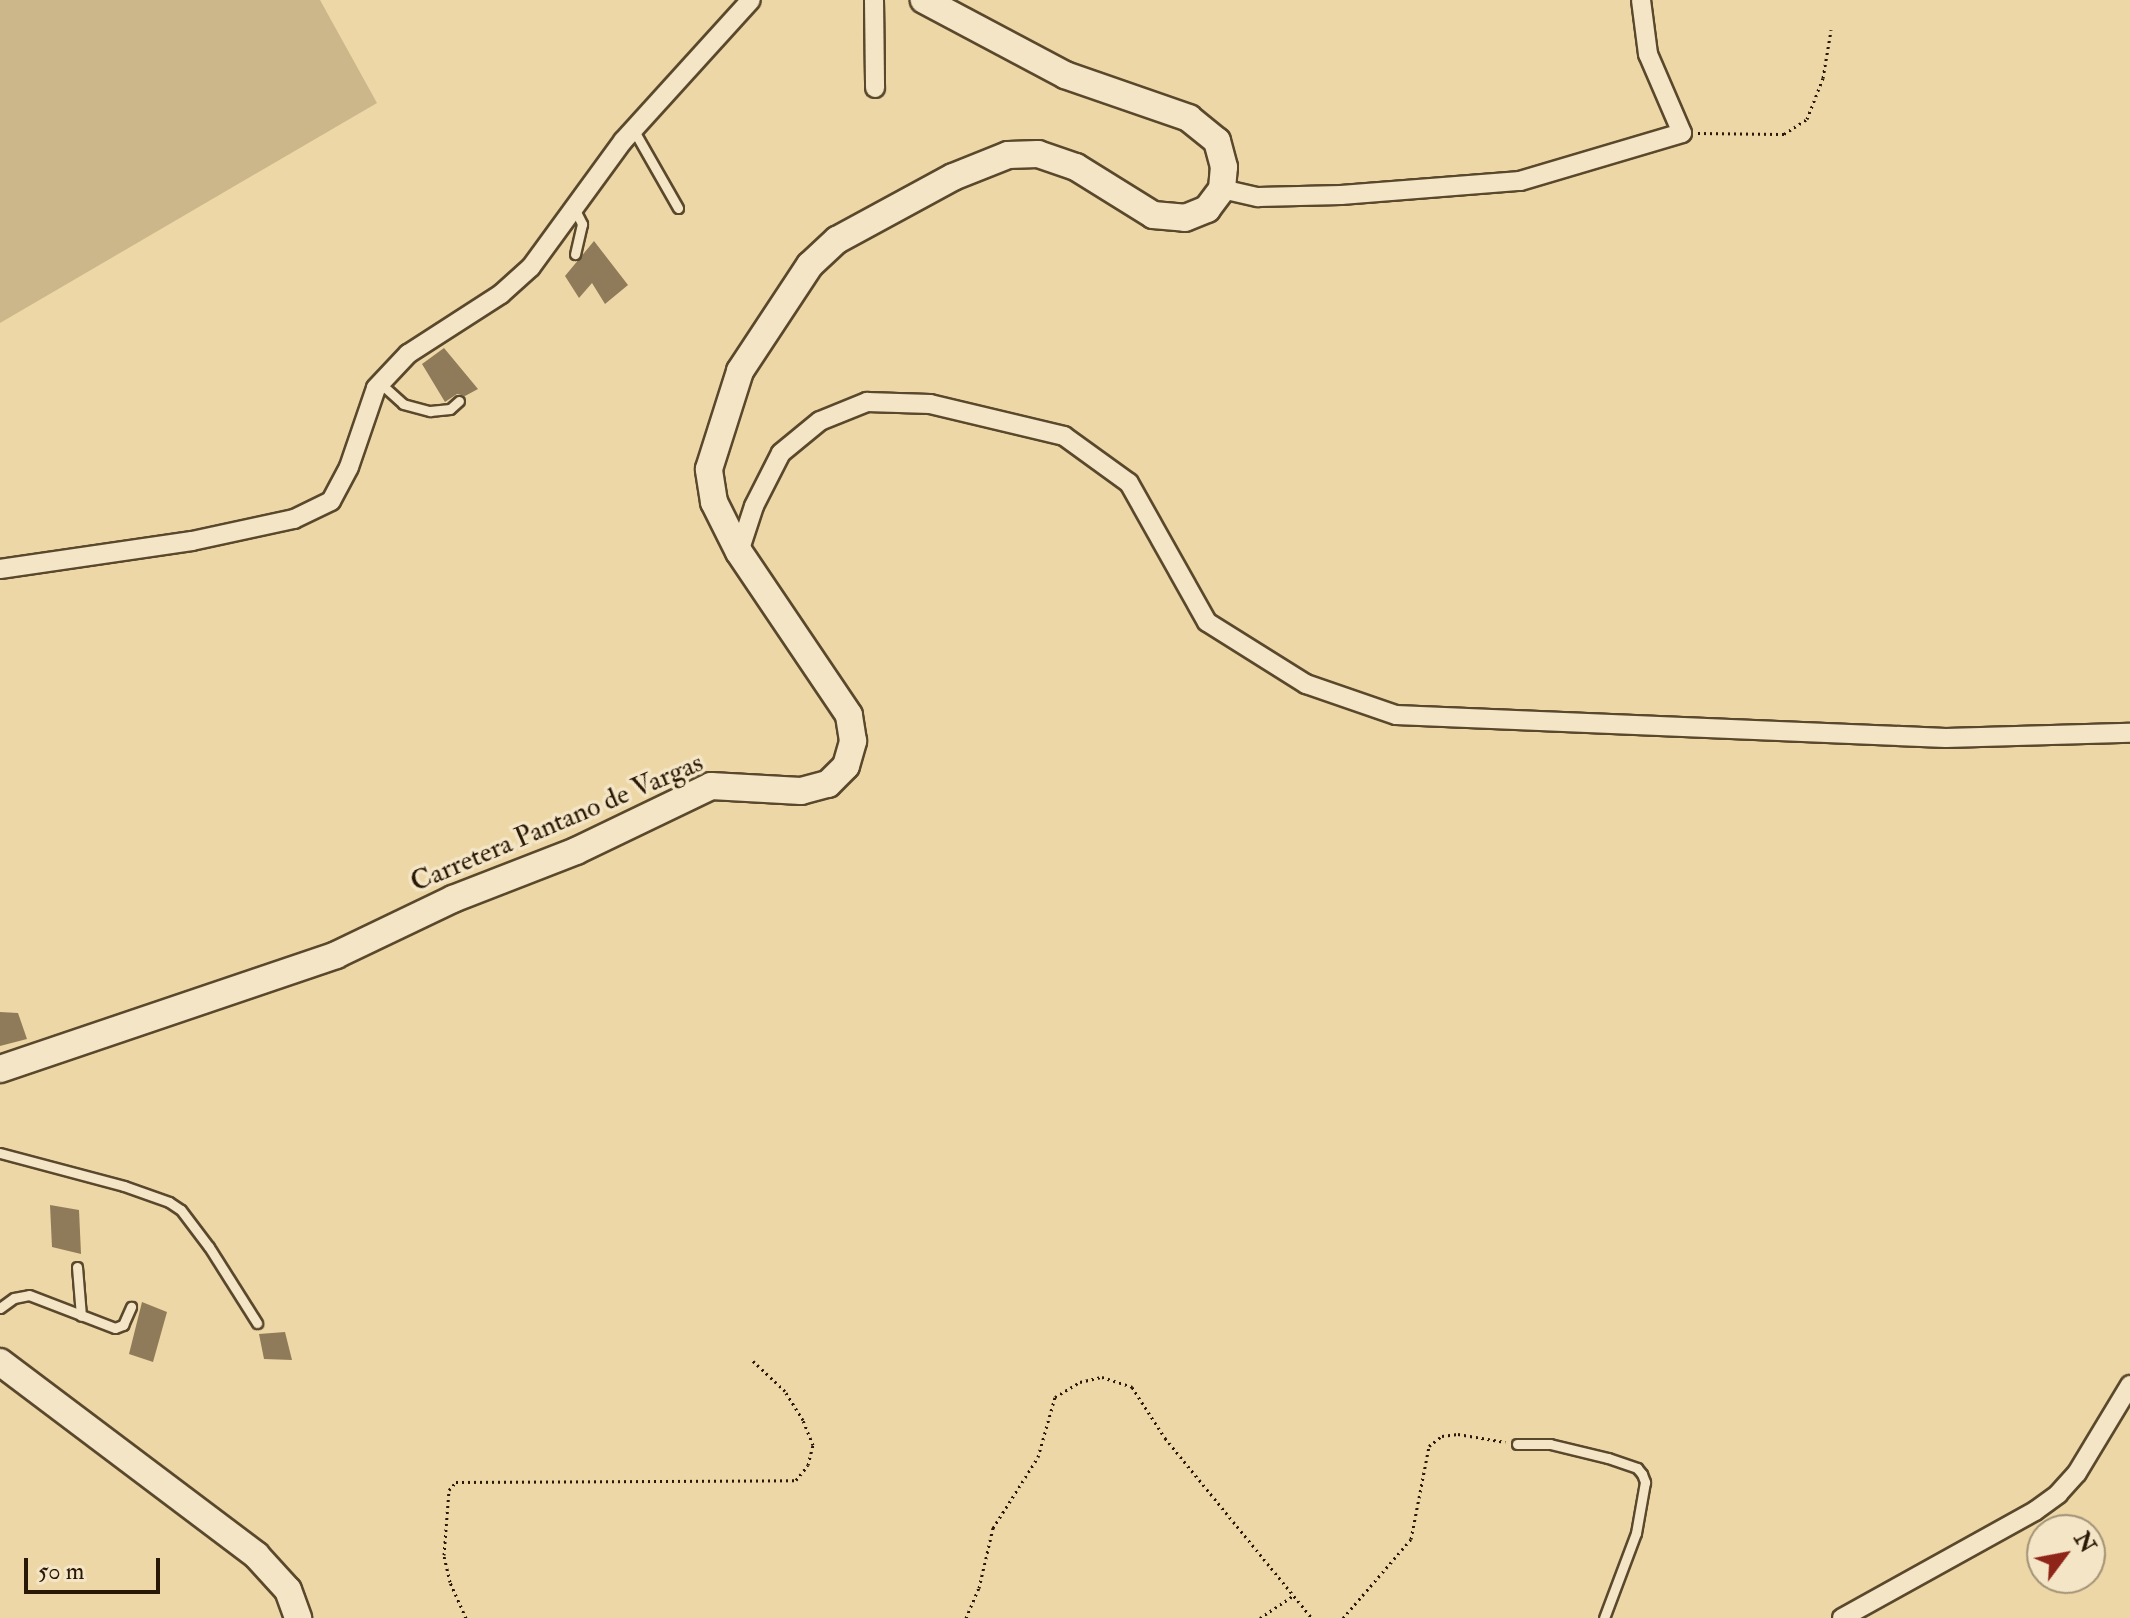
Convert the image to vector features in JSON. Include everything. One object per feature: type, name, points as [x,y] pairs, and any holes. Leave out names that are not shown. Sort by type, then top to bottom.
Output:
[{"type":"main road","points":[[924,0],[1065,75],[1189,118],[1217,141],[1224,167],[1222,189]]},
{"type":"main road","name":"Carretera Pantano de Vargas","points":[[2,1067],[336,955],[453,899],[576,851],[711,786],[801,791],[828,784],[846,766],[853,741],[849,715],[739,552],[714,502],[709,469],[715,441],[740,371],[810,265],[837,240],[953,177],[1008,155],[1038,154],[1076,167],[1153,215],[1185,218],[1207,209],[1222,189]]},
{"type":"main road","points":[[0,1362],[256,1555],[288,1590],[298,1618]]},
{"type":"street","points":[[0,569],[192,541],[294,519],[331,501],[349,467],[380,383],[408,354],[501,294],[521,276],[633,129],[751,0]]},
{"type":"street","points":[[874,0],[875,88]]},
{"type":"street","points":[[1222,189],[1258,197],[1341,195],[1520,181],[1682,133],[1648,54],[1641,0]]},
{"type":"street","points":[[739,552],[754,506],[781,453],[820,421],[867,402],[930,404],[1064,436],[1129,483],[1207,622],[1306,684],[1396,715],[1946,738],[2130,733]]},
{"type":"street","points":[[1842,1618],[2035,1511],[2058,1494],[2077,1473],[2130,1385]]},
{"type":"lane","points":[[633,129],[678,208]]},
{"type":"lane","points":[[574,208],[582,224],[575,254]]},
{"type":"lane","points":[[380,383],[403,404],[430,411],[450,409],[459,401]]},
{"type":"lane","points":[[0,1153],[124,1186],[169,1202],[181,1210],[209,1247],[257,1323]]},
{"type":"lane","points":[[77,1267],[81,1316]]},
{"type":"lane","points":[[0,1308],[14,1298],[29,1295],[119,1327],[131,1307]]},
{"type":"lane","points":[[1517,1444],[1550,1444],[1578,1450],[1637,1468],[1642,1474],[1645,1482],[1636,1533],[1604,1618]]},
{"type":"path","points":[[1682,133],[1784,134],[1807,119],[1823,78],[1831,30]]},
{"type":"path","points":[[466,1618],[450,1582],[444,1555],[449,1490],[456,1482],[796,1480],[808,1465],[813,1445],[803,1420],[785,1391],[753,1361]]},
{"type":"path","points":[[966,1618],[979,1588],[993,1528],[1038,1457],[1055,1397],[1080,1382],[1102,1377],[1132,1387],[1165,1438],[1312,1618]]},
{"type":"path","points":[[1343,1618],[1411,1539],[1429,1446],[1442,1436],[1458,1434],[1517,1444]]},
{"type":"path","points":[[1260,1618],[1293,1596]]},
{"type":"shaded area","points":[[0,0],[320,0],[377,103],[0,323]]},
{"type":"building","points":[[594,241],[628,285],[605,304],[592,283],[579,298],[565,276]]},
{"type":"building","points":[[444,348],[478,389],[465,396],[457,394],[445,402],[422,364]]},
{"type":"building","points":[[0,1012],[18,1013],[27,1039],[0,1046]]},
{"type":"building","points":[[50,1205],[79,1210],[81,1254],[52,1247]]},
{"type":"building","points":[[142,1302],[167,1312],[153,1362],[129,1354]]},
{"type":"building","points":[[285,1332],[292,1360],[264,1359],[259,1334]]}]
